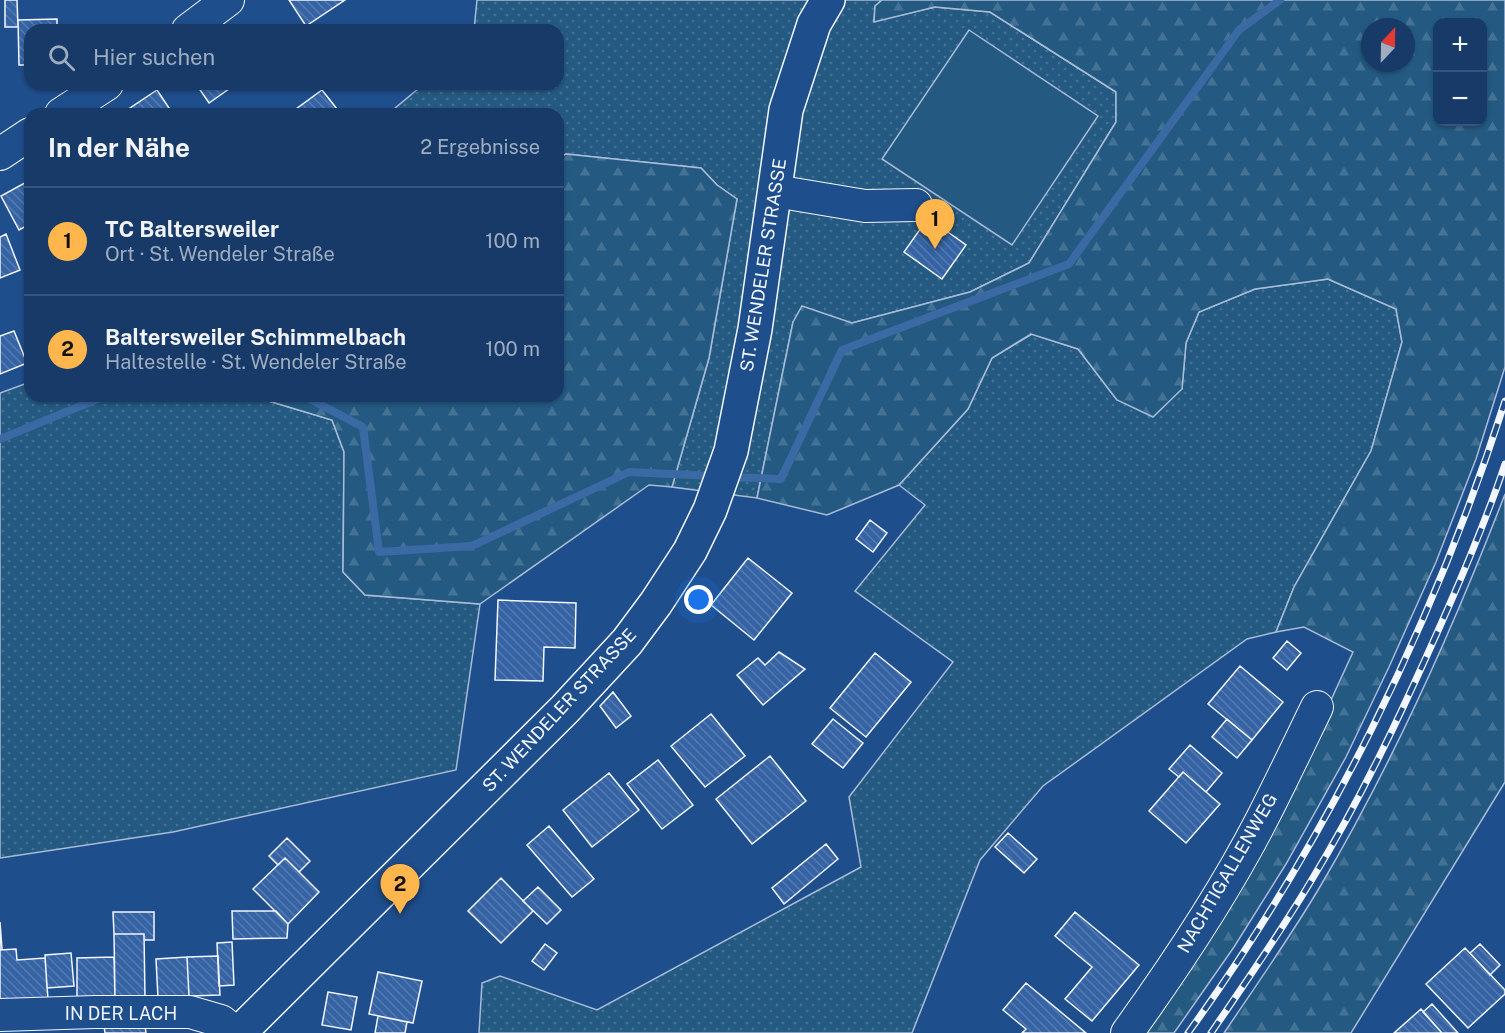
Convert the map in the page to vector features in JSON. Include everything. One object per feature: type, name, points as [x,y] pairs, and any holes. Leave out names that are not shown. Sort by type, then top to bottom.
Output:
[{"type":"main road","name":"ST. WENDELER STRASSE","points":[[237,1033],[566,709],[627,642],[690,551],[710,510],[731,451],[755,329],[786,110],[814,24],[828,0]]},
{"type":"street","points":[[196,24],[228,0]]},
{"type":"street","points":[[70,108],[98,90]]},
{"type":"street","points":[[0,154],[24,138]]},
{"type":"street","points":[[775,192],[866,206],[916,206]]},
{"type":"street","name":"NACHTIGALLENWEG","points":[[1127,1033],[1152,999],[1229,878],[1262,820],[1317,707]]},
{"type":"street","name":"IN DER LACH","points":[[0,1015],[190,1012],[221,1021],[237,1033]]},
{"type":"green space","points":[[477,0],[882,0],[875,6],[874,21],[935,7],[990,12],[1116,92],[1116,122],[1029,263],[970,292],[852,323],[793,322],[757,498],[672,487],[709,358],[737,199],[717,185],[701,168],[564,155],[564,108],[395,108],[417,90],[564,90],[564,24],[475,24]]},
{"type":"green space","points":[[882,0],[1505,0],[1505,367],[1476,459],[1436,562],[1346,757],[1286,864],[1234,947],[1174,1033],[1146,1033],[1240,888],[1303,761],[1353,652],[1304,627],[1276,632],[1294,587],[1371,451],[1402,342],[1396,309],[1328,279],[1255,289],[1199,312],[1186,343],[1182,389],[1153,417],[1117,400],[1078,349],[1031,334],[992,358],[968,409],[899,485],[827,515],[757,498],[793,322],[802,306],[852,323],[970,292],[1029,263],[1116,122],[1116,92],[990,12],[935,7],[874,22],[875,6]]},
{"type":"green space","points":[[969,30],[1098,116],[1012,245],[882,159]]},
{"type":"green space","points":[[564,155],[701,168],[717,185],[737,199],[709,358],[672,487],[649,485],[480,604],[365,595],[343,572],[344,452],[332,420],[272,402],[564,402]]},
{"type":"green space","points":[[1328,279],[1396,309],[1402,342],[1371,451],[1294,587],[1276,632],[1247,639],[1043,786],[980,860],[912,1033],[479,1033],[482,983],[500,976],[597,1010],[861,867],[849,797],[953,662],[855,591],[925,505],[899,485],[968,409],[992,358],[1032,334],[1078,349],[1117,400],[1182,389],[1186,343],[1199,312],[1255,289]]},
{"type":"green space","points":[[24,384],[24,402],[272,402],[332,420],[344,452],[343,572],[365,595],[480,604],[456,770],[173,832],[0,858],[0,393]]},
{"type":"green space","points":[[1505,494],[1505,782],[1351,1033],[1224,1033],[1310,904],[1373,791],[1421,694],[1465,595]]},
{"type":"building","points":[[5,0],[17,0],[18,27],[5,27]]},
{"type":"building","points":[[289,0],[345,0],[309,24],[305,24]]},
{"type":"building","points":[[57,19],[57,24],[24,24],[24,65],[19,65],[18,20]]},
{"type":"building","points":[[157,90],[169,108],[130,108]]},
{"type":"building","points":[[200,90],[227,90],[209,103]]},
{"type":"building","points":[[322,90],[336,108],[297,108]]},
{"type":"building","points":[[24,183],[24,227],[19,230],[1,196]]},
{"type":"building","points":[[928,218],[966,245],[942,279],[904,252]]},
{"type":"building","points":[[6,234],[20,270],[0,278],[0,237]]},
{"type":"building","points":[[14,331],[24,356],[24,364],[0,374],[0,336]]},
{"type":"building","points":[[870,520],[887,533],[873,552],[856,539]]},
{"type":"building","points":[[748,558],[792,593],[754,640],[711,605]]},
{"type":"building","points":[[498,600],[576,603],[575,648],[544,647],[543,681],[495,680]]},
{"type":"building","points":[[1287,641],[1301,653],[1287,670],[1273,658]]},
{"type":"building","points":[[779,652],[805,669],[763,705],[737,675],[758,658],[765,665]]},
{"type":"building","points":[[875,653],[911,682],[866,737],[830,708]]},
{"type":"building","points":[[1240,666],[1283,702],[1252,740],[1208,704]]},
{"type":"building","points":[[613,692],[631,716],[616,728],[600,706]]},
{"type":"building","points":[[711,714],[745,756],[705,787],[671,746]]},
{"type":"building","points":[[833,719],[863,743],[843,768],[812,744]]},
{"type":"building","points":[[1227,719],[1252,740],[1237,758],[1212,737]]},
{"type":"building","points":[[1190,745],[1222,773],[1206,792],[1183,772],[1179,777],[1169,769]]},
{"type":"building","points":[[770,756],[806,801],[752,844],[716,799]]},
{"type":"building","points":[[658,760],[693,805],[662,829],[627,784]]},
{"type":"building","points":[[1183,772],[1220,804],[1186,843],[1149,811]]},
{"type":"building","points":[[609,773],[639,810],[592,847],[563,810]]},
{"type":"building","points":[[549,826],[594,879],[572,897],[527,845]]},
{"type":"building","points":[[1008,833],[1037,859],[1024,873],[995,847]]},
{"type":"building","points":[[287,838],[310,861],[299,872],[285,858],[278,865],[269,856]]},
{"type":"building","points":[[826,844],[838,859],[784,904],[772,888]]},
{"type":"building","points":[[285,858],[319,892],[288,924],[253,889]]},
{"type":"building","points":[[501,878],[533,911],[501,943],[468,911]]},
{"type":"building","points":[[538,887],[561,910],[547,924],[523,901]]},
{"type":"building","points":[[232,911],[276,911],[288,924],[287,938],[233,939]]},
{"type":"building","points":[[113,912],[154,912],[154,940],[144,940],[144,934],[114,934]]},
{"type":"building","points":[[1075,912],[1139,965],[1092,1021],[1065,999],[1092,967],[1055,936]]},
{"type":"building","points":[[0,922],[2,949],[0,950]]},
{"type":"building","points":[[114,934],[144,934],[145,998],[115,998]]},
{"type":"building","points":[[232,942],[234,985],[219,986],[217,943]]},
{"type":"building","points":[[545,944],[557,953],[544,970],[532,961]]},
{"type":"building","points":[[1480,944],[1500,965],[1490,975],[1470,953]]},
{"type":"building","points":[[1465,948],[1505,990],[1505,994],[1468,1028],[1426,984]]},
{"type":"building","points":[[16,949],[17,960],[45,958],[48,999],[0,1002],[0,950]]},
{"type":"building","points":[[71,953],[74,986],[47,988],[45,955]]},
{"type":"building","points":[[218,956],[220,995],[189,996],[187,957]]},
{"type":"building","points":[[114,957],[115,998],[77,999],[77,958]]},
{"type":"building","points":[[187,957],[189,996],[158,998],[156,959]]},
{"type":"building","points":[[378,972],[422,981],[413,1023],[369,1014]]},
{"type":"building","points":[[1026,983],[1086,1033],[1022,1033],[1026,1029],[1003,1010]]},
{"type":"building","points":[[328,992],[357,997],[351,1030],[322,1025]]},
{"type":"building","points":[[1432,1004],[1458,1033],[1442,1033],[1423,1012]]},
{"type":"building","points":[[1421,1009],[1442,1033],[1394,1033]]},
{"type":"building","points":[[378,1016],[407,1022],[405,1033],[375,1033]]},
{"type":"building","points":[[145,1025],[146,1033],[105,1033],[104,1026]]},
{"type":"waterway","points":[[730,477],[781,479],[842,350],[1069,264],[1239,30],[1280,0]]},
{"type":"waterway","points":[[0,439],[90,402]]},
{"type":"waterway","points":[[315,402],[363,427],[379,552],[472,546],[629,472],[714,476]]},
{"type":"railway","points":[[1188,1033],[1286,885],[1371,730],[1444,568],[1505,401]]},
{"type":"railway","points":[[1211,1033],[1299,900],[1364,787],[1450,604],[1483,525],[1505,464]]},
{"type":"place","name":"TC Baltersweiler","points":[[935,249]]},
{"type":"place","name":"Baltersweiler Schimmelbach","points":[[400,914]]}]
